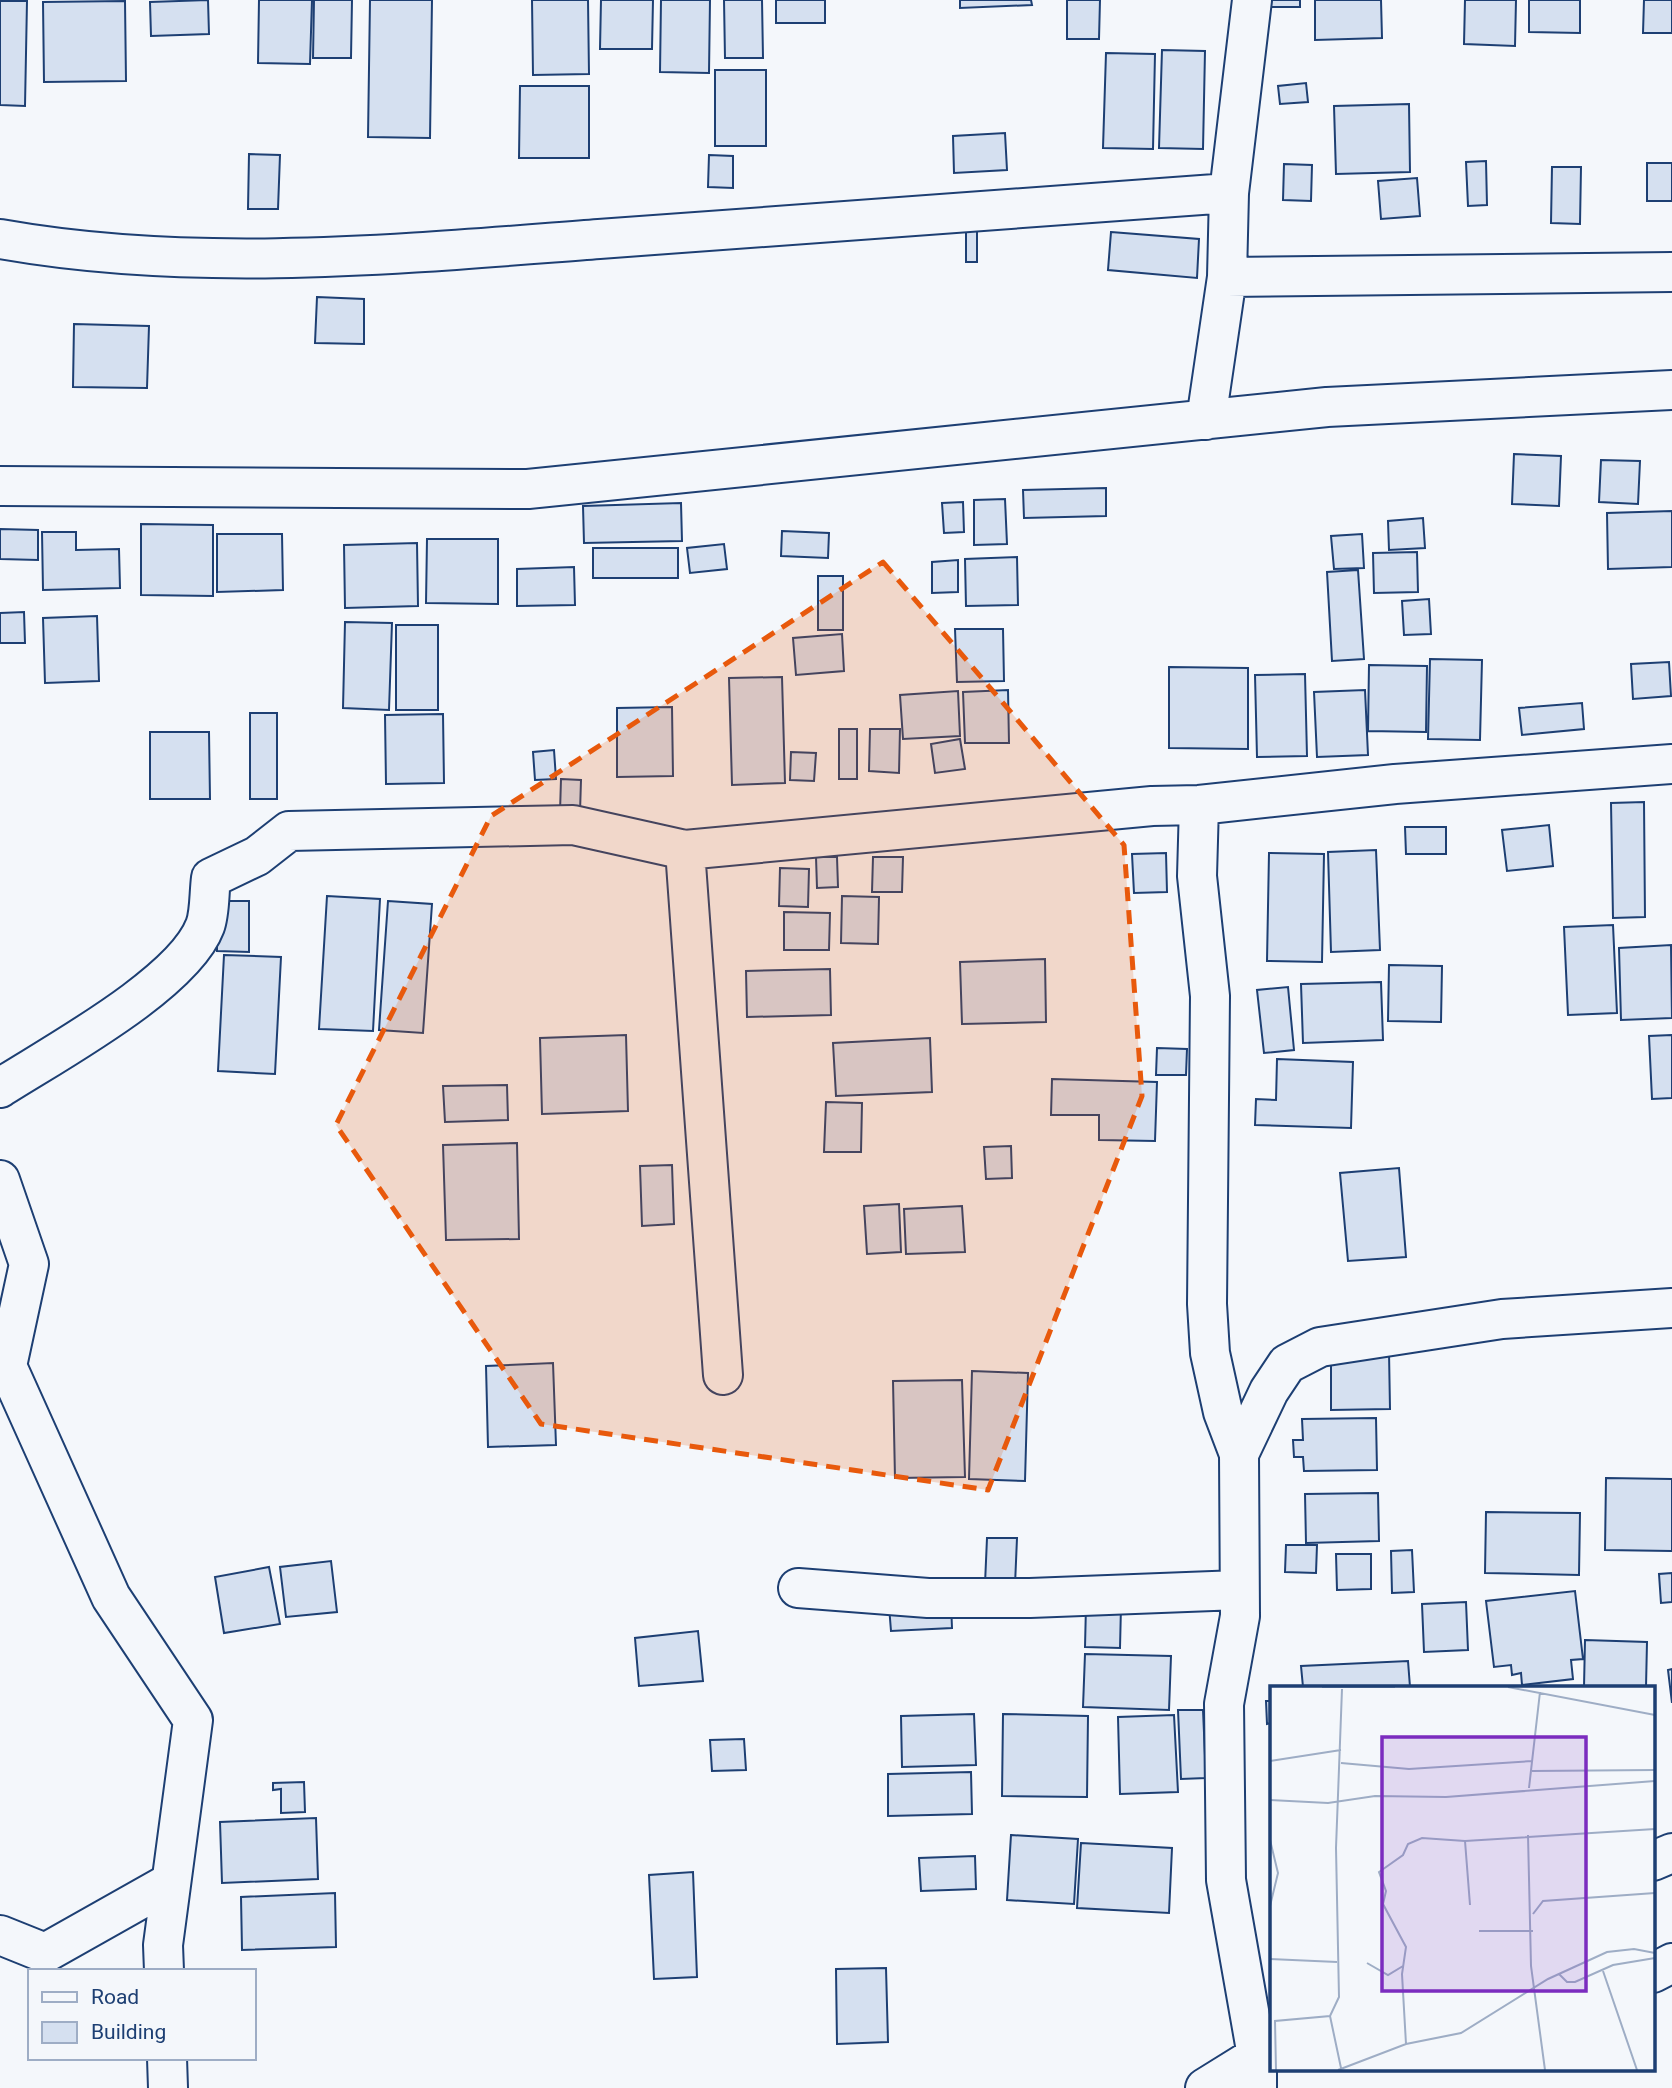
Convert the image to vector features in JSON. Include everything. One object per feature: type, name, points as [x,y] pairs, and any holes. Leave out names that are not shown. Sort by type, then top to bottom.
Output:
[{"type":"street","points":[[1206,420],[1227,277],[1229,193],[1252,0]]},
{"type":"street","points":[[0,239],[56,249],[221,258],[413,253],[1229,193]]},
{"type":"street","points":[[1227,277],[1672,272]]},
{"type":"street","points":[[0,486],[528,489],[1327,407],[1672,390]]},
{"type":"street","points":[[0,1088],[148,992],[175,971],[205,927],[211,878],[257,856],[289,831],[573,825],[685,850],[1152,806],[1199,805],[1395,784],[1672,764]]},
{"type":"street","points":[[1199,805],[1197,876],[1210,996],[1207,1304],[1210,1353],[1223,1412],[1238,1454],[1240,1616],[1224,1704],[1226,1880],[1262,2064],[1205,2088]]},
{"type":"street","points":[[685,850],[723,1375]]},
{"type":"street","points":[[0,1180],[30,1264],[7,1366],[111,1597],[193,1720],[163,1945],[164,1969]]},
{"type":"street","points":[[1238,1454],[1269,1391],[1287,1364],[1320,1348],[1502,1320],[1672,1308]]},
{"type":"street","points":[[797,1588],[928,1598],[1030,1598],[1239,1590]]},
{"type":"street","points":[[1654,1861],[1672,1853]]},
{"type":"street","points":[[0,1935],[45,1953],[171,1881]]},
{"type":"street","points":[[1654,1972],[1672,1963]]},
{"type":"street","points":[[167,2060],[168,2088]]},
{"type":"highlighted area","points":[[883,562],[1124,845],[1142,1096],[988,1490],[541,1424],[336,1125],[491,816]]},
{"type":"building","points":[[208,0],[209,34],[151,36],[150,2]]},
{"type":"building","points":[[259,0],[312,0],[310,64],[258,63]]},
{"type":"building","points":[[314,0],[352,0],[351,58],[313,58]]},
{"type":"building","points":[[370,0],[432,0],[430,138],[368,137]]},
{"type":"building","points":[[532,0],[588,0],[589,74],[533,75]]},
{"type":"building","points":[[601,0],[653,0],[652,49],[600,49]]},
{"type":"building","points":[[661,0],[710,0],[709,73],[660,72]]},
{"type":"building","points":[[724,0],[762,0],[763,58],[725,58]]},
{"type":"building","points":[[776,0],[825,0],[825,23],[776,23]]},
{"type":"building","points":[[960,0],[1031,0],[1032,5],[960,8]]},
{"type":"building","points":[[1067,0],[1100,0],[1099,39],[1067,39]]},
{"type":"building","points":[[1262,0],[1300,0],[1300,7],[1262,7]]},
{"type":"building","points":[[1315,0],[1381,0],[1382,38],[1315,40]]},
{"type":"building","points":[[1465,0],[1516,0],[1515,46],[1464,44]]},
{"type":"building","points":[[1529,0],[1580,0],[1580,33],[1529,32]]},
{"type":"building","points":[[1644,0],[1672,0],[1672,33],[1643,33]]},
{"type":"building","points":[[0,1],[27,1],[25,106],[0,105]]},
{"type":"building","points":[[125,1],[126,81],[44,82],[43,2]]},
{"type":"building","points":[[1162,50],[1205,51],[1203,149],[1159,148]]},
{"type":"building","points":[[1106,53],[1155,54],[1153,149],[1103,148]]},
{"type":"building","points":[[715,70],[766,70],[766,146],[715,146]]},
{"type":"building","points":[[1306,83],[1308,102],[1280,104],[1278,86]]},
{"type":"building","points":[[520,86],[589,86],[589,158],[519,158]]},
{"type":"building","points":[[1409,104],[1410,172],[1336,174],[1334,106]]},
{"type":"building","points":[[1005,133],[1007,170],[954,173],[953,136]]},
{"type":"building","points":[[249,154],[280,155],[278,209],[248,209]]},
{"type":"building","points":[[709,155],[733,156],[733,188],[708,187]]},
{"type":"building","points":[[1486,161],[1487,205],[1468,206],[1466,162]]},
{"type":"building","points":[[1647,163],[1672,163],[1672,201],[1647,201]]},
{"type":"building","points":[[1284,164],[1312,165],[1311,201],[1283,200]]},
{"type":"building","points":[[1552,167],[1581,167],[1580,224],[1551,223]]},
{"type":"building","points":[[1417,178],[1420,216],[1381,219],[1378,181]]},
{"type":"building","points":[[966,225],[977,225],[977,262],[966,262]]},
{"type":"building","points":[[1111,232],[1199,239],[1197,278],[1108,270]]},
{"type":"building","points":[[317,297],[364,299],[364,344],[315,343]]},
{"type":"building","points":[[74,324],[149,326],[147,388],[73,387]]},
{"type":"building","points":[[1514,454],[1561,456],[1559,506],[1512,504]]},
{"type":"building","points":[[1601,460],[1640,461],[1638,504],[1599,502]]},
{"type":"building","points":[[1106,488],[1106,516],[1024,518],[1023,490]]},
{"type":"building","points":[[1005,499],[1007,544],[974,545],[974,500]]},
{"type":"building","points":[[963,502],[964,532],[944,533],[942,503]]},
{"type":"building","points":[[681,503],[682,541],[584,543],[583,506]]},
{"type":"building","points":[[1672,511],[1672,567],[1608,569],[1607,513]]},
{"type":"building","points":[[1423,518],[1425,548],[1389,550],[1388,521]]},
{"type":"building","points":[[141,524],[213,525],[213,596],[141,595]]},
{"type":"building","points":[[0,529],[38,530],[38,560],[0,559]]},
{"type":"building","points":[[782,531],[829,533],[828,558],[781,556]]},
{"type":"building","points":[[42,532],[76,532],[76,550],[119,549],[120,588],[43,590]]},
{"type":"building","points":[[217,534],[282,534],[283,590],[217,592]]},
{"type":"building","points":[[1362,534],[1364,568],[1334,569],[1331,536]]},
{"type":"building","points":[[427,539],[498,539],[498,604],[426,603]]},
{"type":"building","points":[[417,543],[418,606],[345,608],[344,545]]},
{"type":"building","points":[[724,544],[727,569],[690,573],[687,548]]},
{"type":"building","points":[[593,548],[678,548],[678,578],[593,578]]},
{"type":"building","points":[[1417,552],[1418,592],[1374,593],[1373,553]]},
{"type":"building","points":[[1017,557],[1018,605],[966,606],[965,559]]},
{"type":"building","points":[[958,560],[958,592],[932,593],[932,562]]},
{"type":"building","points":[[574,567],[575,605],[517,606],[517,569]]},
{"type":"building","points":[[1358,570],[1364,659],[1332,661],[1327,572]]},
{"type":"building","points":[[818,576],[843,576],[843,630],[818,630]]},
{"type":"building","points":[[1429,599],[1431,634],[1404,635],[1402,601]]},
{"type":"building","points":[[24,612],[25,643],[0,643],[0,613]]},
{"type":"building","points":[[97,616],[99,681],[45,683],[43,618]]},
{"type":"building","points":[[345,622],[392,623],[389,710],[343,708]]},
{"type":"building","points":[[396,625],[438,625],[438,710],[396,710]]},
{"type":"building","points":[[955,629],[1003,629],[1004,681],[957,682]]},
{"type":"building","points":[[842,634],[844,671],[796,675],[793,638]]},
{"type":"building","points":[[1430,659],[1482,660],[1480,740],[1428,739]]},
{"type":"building","points":[[1669,662],[1671,696],[1633,699],[1631,664]]},
{"type":"building","points":[[1369,665],[1427,666],[1426,732],[1368,731]]},
{"type":"building","points":[[1169,667],[1248,668],[1248,749],[1169,748]]},
{"type":"building","points":[[1305,674],[1307,756],[1257,757],[1255,675]]},
{"type":"building","points":[[782,677],[785,783],[732,785],[729,678]]},
{"type":"building","points":[[1008,690],[1009,743],[965,743],[963,692]]},
{"type":"building","points":[[1365,690],[1368,755],[1317,757],[1314,692]]},
{"type":"building","points":[[958,691],[960,736],[903,739],[900,695]]},
{"type":"building","points":[[1582,703],[1584,729],[1522,735],[1519,708]]},
{"type":"building","points":[[672,707],[673,776],[617,777],[617,708]]},
{"type":"building","points":[[250,713],[277,713],[277,799],[250,799]]},
{"type":"building","points":[[443,714],[444,783],[386,784],[385,715]]},
{"type":"building","points":[[839,729],[857,729],[857,779],[839,779]]},
{"type":"building","points":[[870,729],[900,729],[899,773],[869,771]]},
{"type":"building","points":[[150,732],[209,732],[210,799],[150,799]]},
{"type":"building","points":[[960,739],[965,769],[935,773],[931,744]]},
{"type":"building","points":[[554,750],[556,779],[535,780],[533,752]]},
{"type":"building","points":[[791,752],[816,753],[814,781],[790,780]]},
{"type":"building","points":[[561,779],[581,780],[580,812],[560,812]]},
{"type":"building","points":[[1644,802],[1645,917],[1613,918],[1611,803]]},
{"type":"building","points":[[1549,825],[1553,866],[1507,871],[1502,830]]},
{"type":"building","points":[[1405,827],[1446,827],[1446,854],[1406,854]]},
{"type":"building","points":[[1376,850],[1380,950],[1331,952],[1328,852]]},
{"type":"building","points":[[1166,853],[1167,892],[1134,893],[1132,854]]},
{"type":"building","points":[[1269,853],[1324,854],[1322,962],[1267,961]]},
{"type":"building","points":[[816,857],[837,857],[838,887],[817,888]]},
{"type":"building","points":[[873,857],[903,857],[902,892],[872,892]]},
{"type":"building","points":[[780,868],[809,869],[808,907],[779,906]]},
{"type":"building","points":[[327,896],[380,899],[373,1031],[319,1029]]},
{"type":"building","points":[[842,896],[879,897],[878,944],[841,943]]},
{"type":"building","points":[[217,901],[249,901],[249,952],[217,951]]},
{"type":"building","points":[[388,901],[432,904],[423,1033],[379,1030]]},
{"type":"building","points":[[784,912],[830,913],[829,950],[784,950]]},
{"type":"building","points":[[1613,925],[1617,1013],[1568,1015],[1564,927]]},
{"type":"building","points":[[1671,945],[1672,1018],[1621,1020],[1619,948]]},
{"type":"building","points":[[224,955],[281,957],[275,1074],[218,1071]]},
{"type":"building","points":[[1045,959],[1046,1022],[962,1024],[960,962]]},
{"type":"building","points":[[1389,965],[1442,966],[1441,1022],[1388,1021]]},
{"type":"building","points":[[830,969],[831,1015],[747,1017],[746,971]]},
{"type":"building","points":[[1381,982],[1383,1040],[1303,1043],[1301,984]]},
{"type":"building","points":[[1288,987],[1294,1050],[1264,1053],[1257,990]]},
{"type":"building","points":[[626,1035],[628,1111],[542,1114],[540,1038]]},
{"type":"building","points":[[1672,1035],[1672,1098],[1652,1099],[1649,1036]]},
{"type":"building","points":[[930,1038],[932,1092],[836,1096],[833,1043]]},
{"type":"building","points":[[1157,1048],[1187,1049],[1186,1075],[1156,1075]]},
{"type":"building","points":[[1277,1059],[1353,1062],[1351,1128],[1255,1125],[1256,1099],[1276,1100]]},
{"type":"building","points":[[1052,1079],[1157,1082],[1155,1141],[1099,1140],[1099,1115],[1051,1115]]},
{"type":"building","points":[[507,1085],[508,1120],[445,1122],[443,1086]]},
{"type":"building","points":[[826,1102],[862,1103],[861,1152],[824,1152]]},
{"type":"building","points":[[517,1143],[519,1239],[446,1240],[443,1145]]},
{"type":"building","points":[[1011,1146],[1012,1178],[986,1179],[984,1147]]},
{"type":"building","points":[[672,1165],[674,1224],[642,1226],[640,1166]]},
{"type":"building","points":[[1399,1168],[1406,1257],[1348,1261],[1340,1173]]},
{"type":"building","points":[[899,1204],[901,1252],[867,1254],[864,1206]]},
{"type":"building","points":[[962,1206],[965,1252],[906,1254],[904,1209]]},
{"type":"building","points":[[1331,1352],[1389,1352],[1390,1409],[1331,1410]]},
{"type":"building","points":[[553,1363],[556,1445],[488,1447],[486,1366]]},
{"type":"building","points":[[972,1371],[1028,1373],[1025,1481],[969,1479]]},
{"type":"building","points":[[962,1380],[965,1477],[895,1478],[893,1381]]},
{"type":"building","points":[[1376,1418],[1377,1470],[1304,1471],[1303,1457],[1294,1457],[1293,1440],[1303,1440],[1302,1419]]},
{"type":"building","points":[[1606,1478],[1672,1479],[1672,1551],[1605,1550]]},
{"type":"building","points":[[1378,1493],[1379,1541],[1306,1543],[1305,1494]]},
{"type":"building","points":[[1486,1512],[1580,1513],[1579,1575],[1485,1573]]},
{"type":"building","points":[[987,1538],[1017,1538],[1015,1585],[985,1584]]},
{"type":"building","points":[[1286,1545],[1317,1545],[1316,1573],[1285,1572]]},
{"type":"building","points":[[1412,1550],[1414,1592],[1392,1593],[1391,1551]]},
{"type":"building","points":[[1336,1554],[1371,1554],[1371,1589],[1337,1590]]},
{"type":"building","points":[[331,1561],[337,1612],[286,1617],[280,1567]]},
{"type":"building","points":[[269,1567],[280,1624],[224,1633],[215,1577]]},
{"type":"building","points":[[1672,1573],[1672,1602],[1661,1603],[1659,1574]]},
{"type":"building","points":[[1575,1591],[1583,1659],[1571,1660],[1573,1679],[1522,1685],[1521,1673],[1512,1675],[1511,1665],[1494,1667],[1486,1601]]},
{"type":"building","points":[[1466,1602],[1468,1650],[1424,1652],[1422,1604]]},
{"type":"building","points":[[951,1603],[952,1628],[891,1631],[889,1606]]},
{"type":"building","points":[[1086,1605],[1121,1606],[1120,1648],[1085,1647]]},
{"type":"building","points":[[698,1631],[703,1681],[639,1686],[635,1638]]},
{"type":"building","points":[[1585,1640],[1647,1642],[1646,1686],[1584,1686]]},
{"type":"building","points":[[1085,1654],[1171,1656],[1169,1710],[1083,1707]]},
{"type":"building","points":[[1408,1661],[1410,1686],[1303,1686],[1301,1666]]},
{"type":"building","points":[[1672,1669],[1672,1703],[1668,1670]]},
{"type":"building","points":[[1266,1701],[1270,1701],[1270,1723],[1267,1724]]},
{"type":"building","points":[[1178,1710],[1203,1710],[1206,1778],[1181,1779]]},
{"type":"building","points":[[974,1714],[976,1765],[902,1767],[901,1716]]},
{"type":"building","points":[[1003,1714],[1088,1716],[1087,1797],[1002,1796]]},
{"type":"building","points":[[1174,1715],[1178,1792],[1120,1794],[1118,1717]]},
{"type":"building","points":[[744,1739],[746,1770],[712,1771],[710,1740]]},
{"type":"building","points":[[971,1772],[972,1814],[888,1816],[888,1774]]},
{"type":"building","points":[[304,1782],[305,1812],[281,1813],[281,1789],[273,1790],[273,1783]]},
{"type":"building","points":[[316,1818],[318,1879],[222,1883],[220,1822]]},
{"type":"building","points":[[1011,1835],[1078,1839],[1074,1904],[1007,1900]]},
{"type":"building","points":[[1081,1843],[1172,1848],[1169,1913],[1077,1908]]},
{"type":"building","points":[[975,1856],[976,1889],[921,1891],[919,1858]]},
{"type":"building","points":[[693,1872],[697,1977],[654,1979],[649,1875]]},
{"type":"building","points":[[335,1893],[336,1947],[242,1950],[241,1897]]},
{"type":"building","points":[[886,1968],[888,2042],[837,2044],[836,1969]]}]
